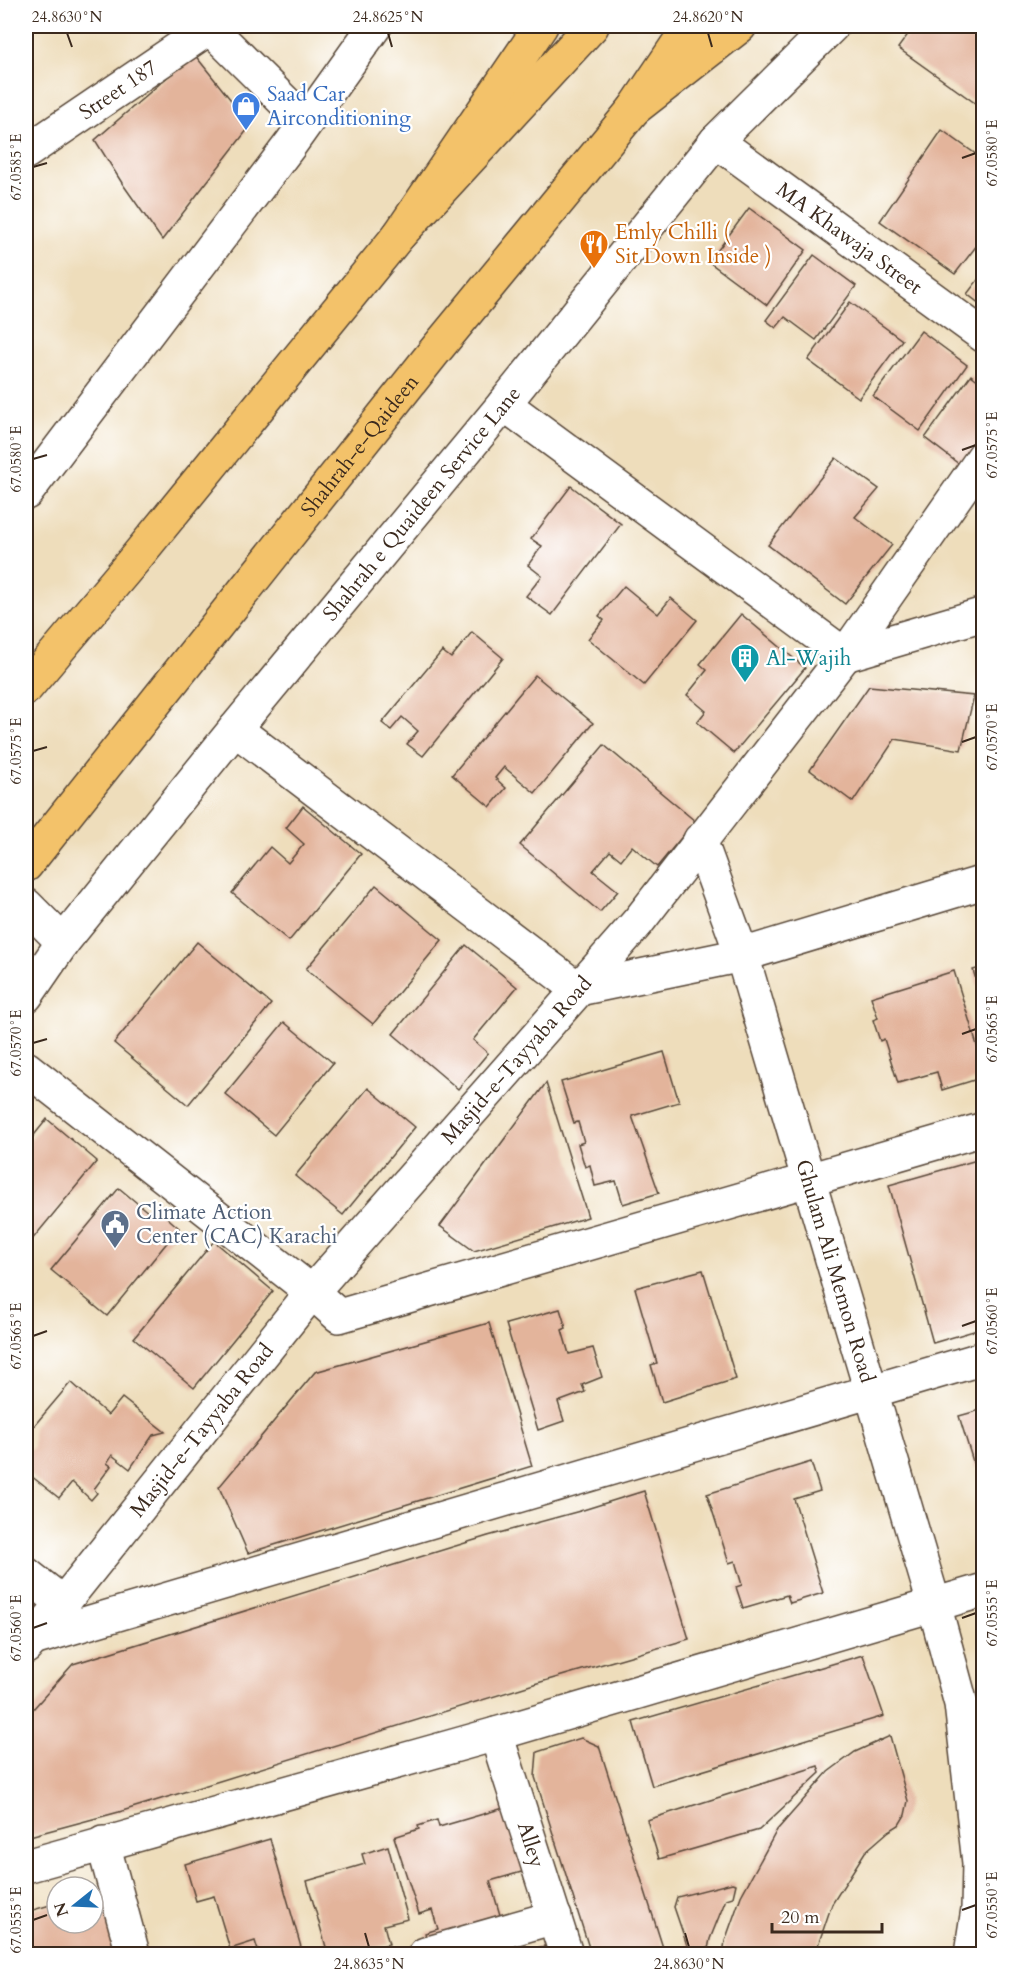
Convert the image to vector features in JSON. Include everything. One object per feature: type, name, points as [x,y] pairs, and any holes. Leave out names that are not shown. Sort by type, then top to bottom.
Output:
[{"type":"main road","points":[[399,235],[541,26]]},
{"type":"main road","points":[[26,688],[134,560],[399,235],[592,26]]},
{"type":"main road","name":"Shahrah-e-Qaideen","points":[[26,865],[426,362],[634,109],[690,26]]},
{"type":"main road","points":[[634,109],[740,26]]},
{"type":"street","points":[[210,26],[305,122]]},
{"type":"street","name":"Street 187","points":[[26,152],[210,26]]},
{"type":"street","points":[[26,492],[375,26]]},
{"type":"street","name":"Shahrah e Quaideen Service Lane","points":[[26,996],[63,942],[235,729],[504,404],[716,141],[831,26]]},
{"type":"street","name":"MA Khawaja Street","points":[[716,141],[984,336]]},
{"type":"street","points":[[504,404],[845,655],[984,614]]},
{"type":"street","name":"Masjid-e-Tayyaba Road","points":[[29,1643],[312,1292],[638,922],[845,655],[984,456]]},
{"type":"street","points":[[235,729],[578,989],[742,955],[984,882]]},
{"type":"street","name":"Ghulam Ali Memon Road","points":[[700,840],[742,955],[934,1604],[961,1704]]},
{"type":"street","points":[[26,906],[63,942]]},
{"type":"street","points":[[26,1068],[312,1292],[339,1316],[984,1129]]},
{"type":"street","points":[[29,1643],[984,1358]]},
{"type":"street","points":[[26,1574],[63,1603]]},
{"type":"street","points":[[26,1866],[496,1734],[984,1590]]},
{"type":"street","points":[[961,1704],[984,1744]]},
{"type":"street","points":[[961,1704],[979,1863],[978,1909],[971,1954]]},
{"type":"street","name":"Alley","points":[[496,1734],[566,1954]]},
{"type":"street","points":[[103,1843],[133,1954]]},
{"type":"street","points":[[425,1954],[555,1917]]},
{"type":"street","points":[[971,1954],[984,1941]]},
{"type":"building","points":[[914,26],[984,26],[984,91],[975,103],[898,48]]},
{"type":"building","points":[[194,54],[251,125],[162,240],[95,140]]},
{"type":"building","points":[[942,130],[984,160],[984,236],[955,274],[880,221]]},
{"type":"building","points":[[749,208],[806,250],[767,305],[709,262]]},
{"type":"building","points":[[814,255],[856,286],[816,340],[785,317],[776,328],[766,320]]},
{"type":"building","points":[[984,272],[984,307],[967,294]]},
{"type":"building","points":[[850,302],[902,340],[859,398],[808,360]]},
{"type":"building","points":[[921,331],[967,365],[920,431],[873,396]]},
{"type":"building","points":[[971,375],[984,385],[984,450],[968,471],[925,438]]},
{"type":"building","points":[[836,458],[879,489],[855,517],[892,545],[845,604],[768,545]]},
{"type":"building","points":[[571,486],[621,524],[552,615],[526,596],[542,576],[528,565],[542,546],[531,539]]},
{"type":"building","points":[[624,586],[658,614],[671,598],[697,620],[644,685],[588,639],[604,620],[599,616]]},
{"type":"building","name":"Al-Wajih","points":[[741,614],[805,668],[734,753],[697,722],[706,711],[687,695],[707,670],[700,664]]},
{"type":"building","points":[[472,632],[503,658],[423,756],[407,744],[418,731],[402,717],[391,730],[382,723],[442,651],[451,658]]},
{"type":"building","points":[[535,675],[593,723],[535,793],[504,767],[495,778],[506,788],[490,807],[452,775]]},
{"type":"building","points":[[869,686],[974,696],[961,750],[895,739],[853,802],[810,770]]},
{"type":"building","points":[[604,745],[695,821],[657,867],[632,846],[621,860],[610,851],[593,871],[618,891],[600,912],[520,845]]},
{"type":"building","points":[[303,806],[361,854],[289,941],[232,893],[270,847],[288,863],[304,844],[286,828]]},
{"type":"building","points":[[376,885],[442,940],[373,1024],[306,969]]},
{"type":"building","points":[[197,942],[271,1004],[188,1105],[114,1043]]},
{"type":"building","points":[[466,945],[517,987],[473,1040],[488,1053],[458,1089],[393,1034]]},
{"type":"building","points":[[984,967],[984,1002],[983,1002],[973,970]]},
{"type":"building","points":[[954,971],[984,1068],[984,1077],[942,1090],[937,1072],[898,1083],[884,1039],[880,1041],[873,1020],[878,1018],[871,997]]},
{"type":"building","points":[[284,1022],[333,1063],[274,1135],[225,1094]]},
{"type":"building","points":[[664,1052],[679,1102],[632,1116],[659,1193],[623,1204],[616,1181],[595,1186],[590,1165],[585,1167],[578,1144],[584,1142],[578,1122],[574,1123],[561,1082]]},
{"type":"building","points":[[546,1083],[588,1217],[474,1251],[440,1226]]},
{"type":"building","points":[[368,1088],[415,1127],[343,1215],[295,1176]]},
{"type":"building","points":[[47,1119],[97,1161],[26,1247],[26,1145]]},
{"type":"building","points":[[984,1158],[984,1328],[933,1343],[889,1185]]},
{"type":"building","name":"Climate Action Center (CAC) Karachi","points":[[119,1188],[149,1213],[154,1206],[179,1228],[107,1316],[51,1270]]},
{"type":"building","points":[[214,1241],[273,1291],[194,1388],[134,1338]]},
{"type":"building","points":[[703,1270],[736,1379],[662,1402],[651,1365],[657,1363],[635,1288]]},
{"type":"building","points":[[560,1309],[566,1328],[562,1330],[569,1354],[593,1348],[602,1377],[582,1385],[585,1392],[558,1402],[564,1421],[538,1430],[506,1324]]},
{"type":"building","points":[[489,1323],[532,1466],[248,1553],[219,1487],[315,1372]]},
{"type":"building","points":[[71,1382],[108,1415],[122,1398],[165,1432],[153,1435],[130,1469],[112,1455],[107,1463],[111,1466],[94,1489],[97,1493],[91,1500],[72,1482],[59,1498],[26,1472],[26,1452],[33,1448],[33,1427]]},
{"type":"building","points":[[984,1409],[984,1465],[975,1468],[959,1416]]},
{"type":"building","points":[[811,1462],[820,1491],[794,1499],[823,1593],[790,1603],[787,1595],[743,1608],[736,1587],[742,1585],[735,1561],[729,1563],[707,1494]]},
{"type":"building","points":[[644,1491],[689,1639],[534,1684],[119,1812],[26,1837],[26,1717],[73,1664],[488,1536]]},
{"type":"building","points":[[26,1590],[49,1608],[26,1638]]},
{"type":"building","points":[[863,1655],[884,1716],[652,1786],[633,1722]]},
{"type":"building","points":[[890,1736],[908,1801],[905,1815],[899,1825],[865,1852],[832,1904],[815,1954],[723,1954],[725,1941],[741,1896],[777,1830],[828,1772],[855,1752]]},
{"type":"building","points":[[581,1738],[599,1746],[665,1954],[591,1954],[535,1777],[537,1752]]},
{"type":"building","points":[[818,1766],[820,1773],[759,1830],[659,1859],[647,1820]]},
{"type":"building","points":[[514,1805],[532,1869],[490,1881],[503,1925],[429,1946],[425,1933],[438,1929],[432,1910],[419,1914],[394,1837],[437,1820],[439,1827]]},
{"type":"building","points":[[270,1839],[303,1954],[259,1954],[255,1941],[230,1949],[214,1896],[196,1901],[185,1864]]},
{"type":"building","points":[[388,1846],[408,1919],[384,1925],[389,1944],[351,1954],[328,1954],[307,1881],[365,1864],[362,1854]]},
{"type":"building","points":[[732,1883],[736,1884],[733,1897],[726,1899],[710,1939],[707,1954],[690,1954],[674,1907],[677,1897]]},
{"type":"building","points":[[45,1906],[45,1935],[105,1935],[105,1908],[118,1954],[26,1954],[26,1912]]},
{"type":"building","points":[[544,1946],[546,1954],[517,1954]]},
{"type":"place","name":"Saad Car Airconditioning","points":[[246,132]]},
{"type":"place","name":"Emly Chilli ( Sit Down Inside )","points":[[594,270]]},
{"type":"place","name":"Al-Wajih","points":[[745,684]]},
{"type":"place","name":"Climate Action Center (CAC) Karachi","points":[[115,1250]]}]
